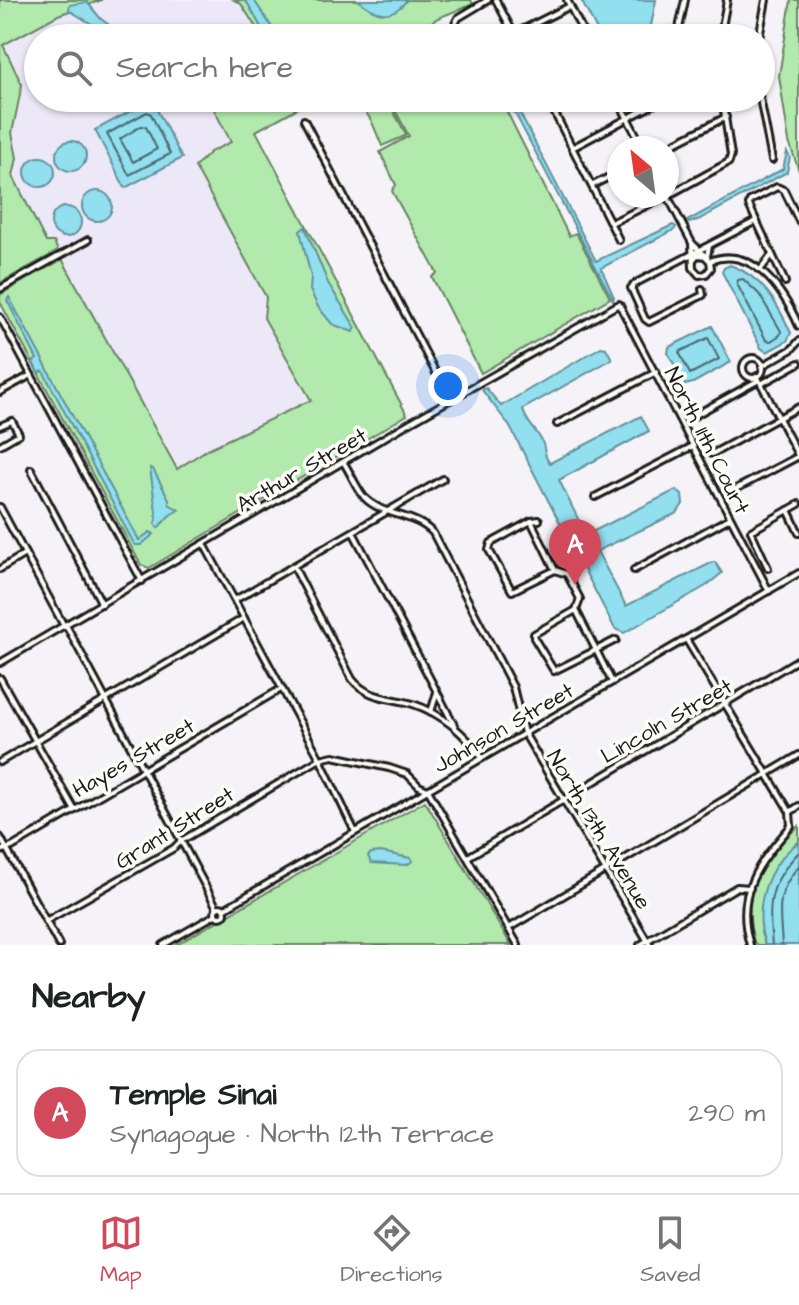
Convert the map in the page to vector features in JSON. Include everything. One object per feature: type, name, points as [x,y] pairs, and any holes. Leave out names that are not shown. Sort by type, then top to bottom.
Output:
[{"type":"street","points":[[455,24],[458,18],[488,0]]},
{"type":"street","points":[[496,0],[509,24]]},
{"type":"street","points":[[680,24],[685,0]]},
{"type":"street","points":[[723,24],[727,0]]},
{"type":"street","points":[[762,24],[766,0]]},
{"type":"street","points":[[534,24],[568,3],[579,24]]},
{"type":"street","points":[[554,112],[619,240]]},
{"type":"street","points":[[624,112],[636,136]]},
{"type":"street","points":[[572,148],[640,112]]},
{"type":"street","points":[[679,189],[729,162],[731,155],[725,112]]},
{"type":"street","points":[[763,112],[772,160]]},
{"type":"street","points":[[679,141],[726,117]]},
{"type":"street","points":[[304,120],[450,400]]},
{"type":"street","points":[[592,185],[607,178]]},
{"type":"street","points":[[785,282],[771,256],[750,201],[777,187],[784,190],[799,221]]},
{"type":"street","points":[[611,224],[643,208]]},
{"type":"street","points":[[673,208],[692,243],[709,258]]},
{"type":"street","points":[[702,289],[703,295],[649,322],[631,288],[756,221]]},
{"type":"street","points":[[0,289],[88,240]]},
{"type":"street","points":[[692,243],[692,264],[696,273],[706,274],[711,268],[710,244]]},
{"type":"street","points":[[692,264],[697,255],[709,258],[728,256],[761,269],[776,287],[799,326]]},
{"type":"street","points":[[761,269],[771,256]]},
{"type":"street","points":[[679,260],[692,264]]},
{"type":"street","name":"Arthur Street","points":[[0,663],[619,304]]},
{"type":"street","name":"North 11th Court","points":[[619,304],[769,591]]},
{"type":"street","points":[[0,317],[142,581]]},
{"type":"street","points":[[730,492],[799,456],[759,380],[762,366],[792,349],[799,341]]},
{"type":"street","points":[[759,380],[747,375],[744,365],[754,358],[762,366]]},
{"type":"street","points":[[692,417],[759,380],[799,363]]},
{"type":"street","points":[[557,424],[656,372]]},
{"type":"street","points":[[0,392],[31,375]]},
{"type":"street","points":[[712,454],[799,407]]},
{"type":"street","points":[[0,426],[12,421],[19,434],[0,445]]},
{"type":"street","points":[[595,497],[693,446]]},
{"type":"street","name":"North 13th Avenue","points":[[344,462],[365,497],[388,512],[418,522],[433,533],[513,687],[524,733],[649,943]]},
{"type":"street","points":[[31,469],[102,604]]},
{"type":"street","points":[[235,600],[443,479]]},
{"type":"street","points":[[768,568],[751,531],[799,504]]},
{"type":"street","points":[[0,507],[217,908],[215,915],[163,945]]},
{"type":"street","points":[[788,510],[799,533]]},
{"type":"street","points":[[634,570],[730,518]]},
{"type":"street","points":[[539,520],[531,521],[488,547],[512,591],[555,570],[567,574],[580,599],[576,610],[534,634],[554,671],[616,640]]},
{"type":"street","points":[[531,521],[555,570]]},
{"type":"street","points":[[353,532],[456,729]]},
{"type":"street","points":[[204,544],[320,759],[355,832]]},
{"type":"street","points":[[0,569],[25,554]]},
{"type":"street","points":[[294,567],[359,688],[370,695],[416,705],[431,712],[456,729],[482,758]]},
{"type":"street","name":"Johnson Street","points":[[215,915],[223,917],[224,909],[799,573]]},
{"type":"street","points":[[576,610],[612,682]]},
{"type":"street","points":[[0,762],[244,618]]},
{"type":"street","points":[[686,639],[790,812],[791,826],[760,863],[750,888],[745,922],[750,945]]},
{"type":"street","name":"Lincoln Street","points":[[467,857],[799,659]]},
{"type":"street","points":[[0,678],[74,809]]},
{"type":"street","name":"Hayes Street","points":[[3,849],[12,847],[281,689]]},
{"type":"street","points":[[431,712],[437,692]]},
{"type":"street","points":[[508,928],[799,755]]},
{"type":"street","points":[[320,759],[333,756],[389,768],[407,774],[428,790],[518,945]]},
{"type":"street","name":"Grant Street","points":[[46,921],[320,759]]},
{"type":"street","points":[[790,812],[799,806]]},
{"type":"street","points":[[0,837],[3,849],[59,945]]},
{"type":"street","points":[[640,945],[649,943],[737,887],[750,888]]},
{"type":"street","points":[[217,908],[224,909]]},
{"type":"shaded area","points":[[102,0],[234,0],[241,3],[254,24],[42,24]]},
{"type":"shaded area","points":[[24,34],[24,112],[216,112],[232,142],[210,152],[195,168],[266,297],[264,318],[312,400],[208,449],[177,470],[54,243],[46,242],[13,176],[17,158],[12,133],[22,85],[3,45]]},
{"type":"green space","points":[[0,0],[102,0],[42,24],[24,24],[24,34],[3,45],[22,85],[12,133],[17,158],[13,176],[46,242],[54,242],[58,251],[0,283]]},
{"type":"green space","points":[[234,0],[471,0],[473,4],[429,24],[254,24],[241,4]]},
{"type":"green space","points":[[791,0],[799,0],[799,171],[789,142],[779,76]]},
{"type":"green space","points":[[215,112],[291,112],[256,131],[407,415],[149,568],[141,565],[0,302],[0,295],[62,259],[177,469],[208,449],[311,400],[264,318],[266,297],[195,167],[210,152],[231,142]]},
{"type":"green space","points":[[366,112],[394,112],[406,134],[382,146]]},
{"type":"green space","points":[[396,112],[507,112],[569,236],[576,233],[610,298],[481,373],[432,277],[437,273],[392,191],[396,185],[380,152],[409,136]]},
{"type":"green space","points":[[425,801],[511,945],[176,945]]},
{"type":"green space","points":[[799,826],[799,842],[794,845],[761,932],[765,945],[755,945],[750,909],[757,878],[774,851]]},
{"type":"water","points":[[243,0],[254,0],[270,24],[259,24]]},
{"type":"water","points":[[358,0],[407,0],[395,11],[383,13]]},
{"type":"water","points":[[581,0],[656,0],[651,24],[594,24]]},
{"type":"water","points":[[87,2],[108,24],[92,24],[69,10],[70,5]]},
{"type":"water","points":[[129,112],[158,112],[182,158],[125,188],[95,130]]},
{"type":"water","points":[[514,112],[519,112],[596,261],[673,225],[676,227],[601,268],[613,300]]},
{"type":"water","points":[[71,141],[77,142],[85,150],[85,162],[77,170],[71,171],[65,170],[57,162],[56,156],[57,150],[65,142]]},
{"type":"water","points":[[787,152],[790,157],[787,172],[700,219],[687,221],[783,169]]},
{"type":"water","points":[[40,157],[46,158],[54,166],[54,178],[46,186],[40,187],[34,186],[26,178],[25,172],[26,166],[34,158]]},
{"type":"water","points":[[97,191],[103,192],[111,200],[111,212],[103,220],[97,221],[91,220],[83,212],[82,206],[83,200],[91,192]]},
{"type":"water","points":[[66,207],[72,208],[80,216],[80,228],[72,236],[66,237],[60,236],[52,228],[51,222],[52,216],[60,208]]},
{"type":"water","points":[[305,227],[328,283],[356,328],[353,332],[332,324],[318,307],[310,290],[311,277],[300,231]]},
{"type":"water","points":[[730,265],[751,276],[768,292],[791,333],[787,341],[767,352],[761,348],[722,272]]},
{"type":"water","points":[[9,297],[139,540],[150,532],[154,534],[141,545],[135,545],[132,540],[43,371],[38,373],[33,362],[37,359],[7,300]]},
{"type":"water","points":[[712,326],[731,362],[685,385],[668,353],[669,347]]},
{"type":"water","points":[[601,347],[606,348],[612,359],[523,409],[526,419],[541,439],[550,463],[641,416],[649,431],[559,480],[583,529],[588,534],[676,490],[682,495],[683,504],[677,513],[597,551],[626,606],[713,562],[722,573],[706,586],[624,633],[615,629],[509,425],[482,390],[486,388],[501,406]]},
{"type":"water","points":[[150,468],[169,504],[179,510],[158,528],[155,524],[157,519]]},
{"type":"water","points":[[799,842],[799,945],[765,945],[761,916],[765,888],[778,862]]},
{"type":"water","points":[[381,852],[413,861],[406,865],[371,863],[368,856]]},
{"type":"place","name":"Temple Sinai","points":[[575,585]]}]
